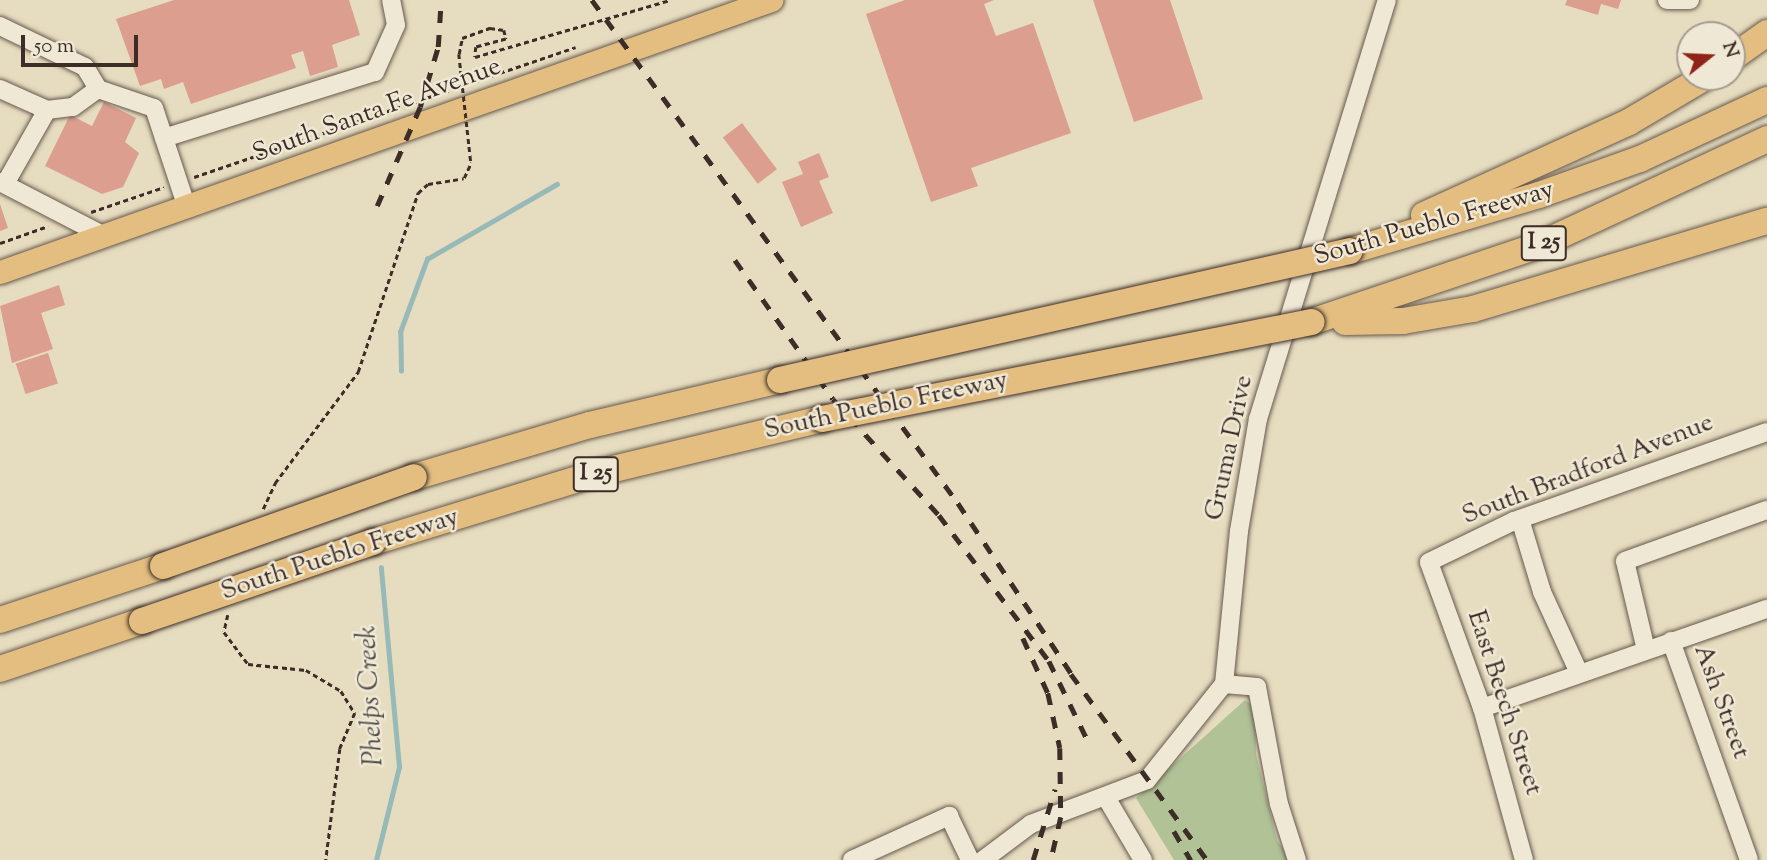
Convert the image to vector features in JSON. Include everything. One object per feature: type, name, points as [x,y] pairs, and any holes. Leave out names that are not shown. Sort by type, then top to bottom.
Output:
[{"type":"highway","points":[[1746,48],[1767,33]]},
{"type":"highway","points":[[1350,251],[1629,122],[1681,91]]},
{"type":"highway","name":"South Pueblo Freeway","points":[[0,620],[163,566],[414,477],[590,425],[1350,251],[1539,195],[1640,159],[1767,100]]},
{"type":"highway","name":"South Pueblo Freeway","points":[[0,669],[373,542],[601,472],[822,419],[1311,322],[1536,246],[1767,139]]},
{"type":"highway","points":[[1311,322],[1404,321],[1473,309],[1767,221]]},
{"type":"main road","name":"South Santa Fe Avenue","points":[[0,272],[771,0]]},
{"type":"street","points":[[164,138],[375,72],[396,24],[391,0]]},
{"type":"street","name":"Gruma Drive","points":[[1224,684],[1239,531],[1258,419],[1387,0]]},
{"type":"street","points":[[1667,0],[1690,0]]},
{"type":"street","points":[[0,26],[85,67],[98,89],[154,108],[187,208]]},
{"type":"street","points":[[0,89],[47,110],[72,107],[98,89]]},
{"type":"street","points":[[47,110],[3,183],[104,236]]},
{"type":"street","name":"South Bradford Avenue","points":[[1429,562],[1520,519],[1767,432]]},
{"type":"street","points":[[1646,650],[1625,561],[1767,510]]},
{"type":"street","points":[[1520,519],[1542,592],[1579,673]]},
{"type":"street","name":"East Beech Street","points":[[1429,562],[1482,708],[1524,860]]},
{"type":"street","points":[[1482,708],[1767,609]]},
{"type":"street","name":"Ash Street","points":[[1671,641],[1749,860]]},
{"type":"street","points":[[983,860],[1031,824],[1107,799],[1147,780],[1224,684],[1258,687],[1279,804],[1297,860]]},
{"type":"street","points":[[1107,799],[1143,860]]},
{"type":"street","points":[[852,860],[949,816],[970,860]]},
{"type":"path","points":[[471,163],[459,54],[462,38],[490,28],[503,30],[506,39],[476,47],[475,57],[670,0]]},
{"type":"path","points":[[0,243],[586,43]]},
{"type":"green space","points":[[1245,700],[1255,708],[1256,754],[1277,840],[1290,860],[1174,860],[1136,798]]},
{"type":"building","points":[[174,0],[349,0],[360,35],[332,45],[338,67],[310,76],[303,51],[291,55],[296,68],[191,104],[183,82],[164,89],[161,79],[140,86],[116,19]]},
{"type":"building","points":[[905,0],[994,0],[984,4],[996,36],[1033,23],[1071,133],[971,168],[978,186],[931,202],[866,14]]},
{"type":"building","points":[[1093,0],[1170,0],[1203,99],[1134,122]]},
{"type":"building","points":[[1567,0],[1621,0],[1618,9],[1601,4],[1598,15],[1565,5]]},
{"type":"building","points":[[104,102],[136,118],[125,142],[139,153],[123,187],[102,194],[45,166],[70,115],[92,126]]},
{"type":"building","points":[[742,123],[777,169],[758,184],[723,137]]},
{"type":"building","points":[[819,153],[829,177],[819,181],[833,213],[801,227],[782,182],[803,174],[798,162]]},
{"type":"building","points":[[0,204],[8,228],[0,231]]},
{"type":"building","points":[[59,285],[65,305],[41,313],[53,349],[12,363],[0,306]]},
{"type":"building","points":[[48,353],[58,383],[26,394],[16,364]]},
{"type":"waterway","name":"Phelps Creek","points":[[401,371],[400,332],[427,259],[557,184]]},
{"type":"waterway","name":"Phelps Creek","points":[[376,860],[399,767],[381,568]]},
{"type":"railway","points":[[377,206],[420,107],[438,47],[441,0]]},
{"type":"railway","points":[[592,0],[958,503],[1077,682]]},
{"type":"railway","points":[[735,260],[833,399],[939,515],[1049,661],[1088,741]]},
{"type":"railway","points":[[1023,638],[1048,693],[1060,748],[1061,817],[1053,853]]},
{"type":"railway","points":[[1071,674],[1207,860]]},
{"type":"railway","points":[[1033,860],[1055,789]]},
{"type":"railway","points":[[1174,831],[1191,860]]}]
